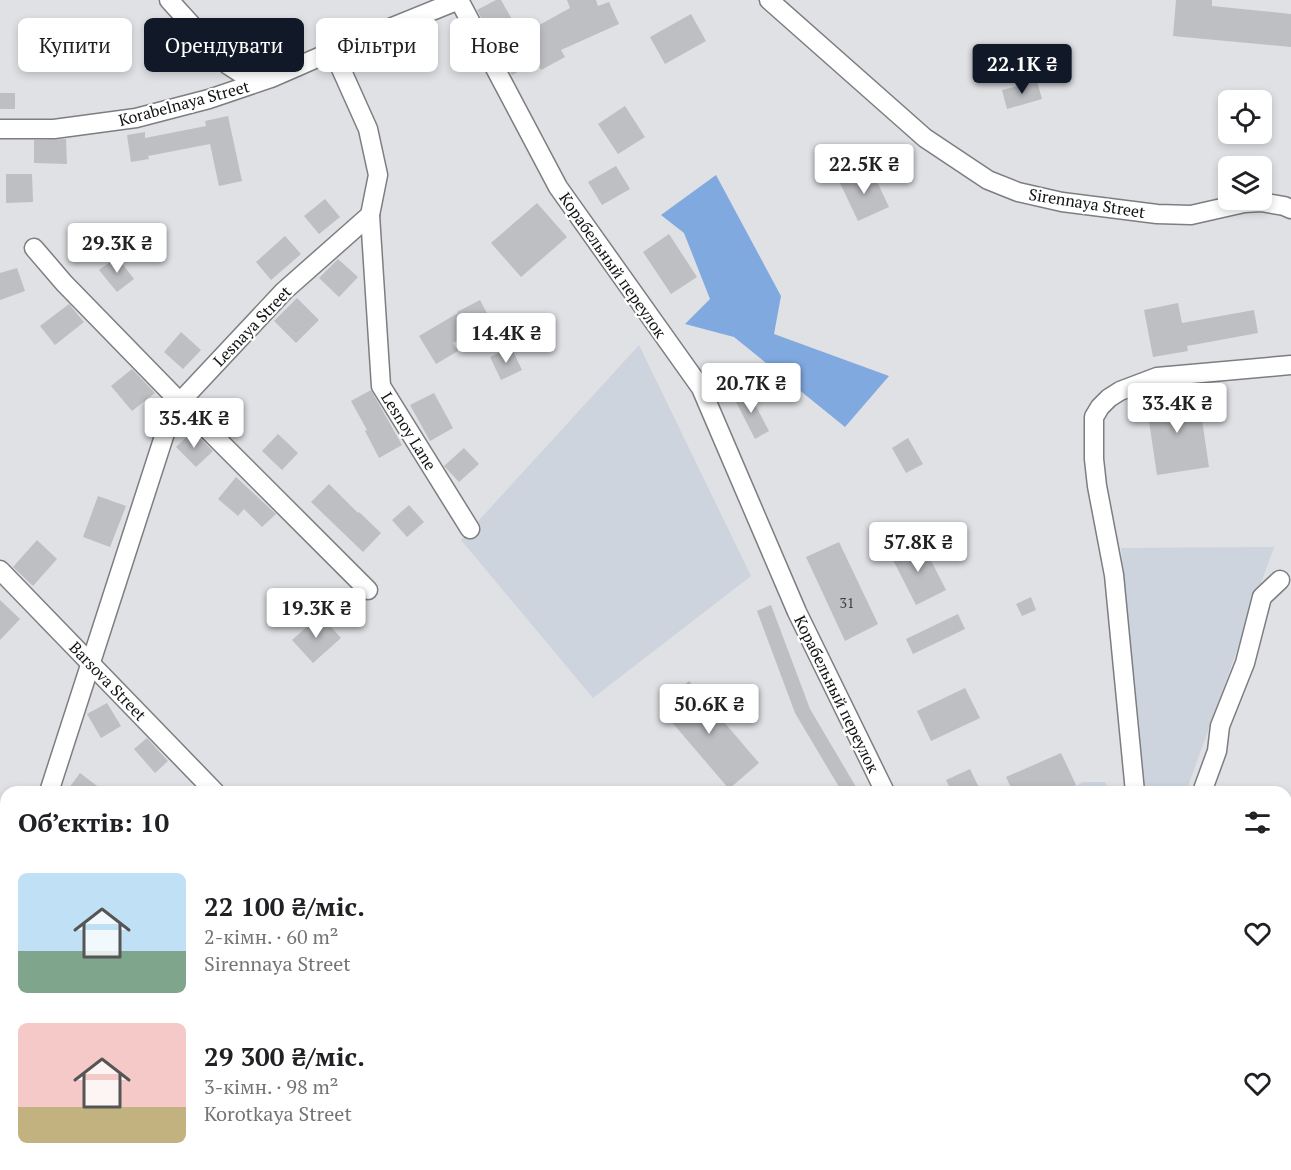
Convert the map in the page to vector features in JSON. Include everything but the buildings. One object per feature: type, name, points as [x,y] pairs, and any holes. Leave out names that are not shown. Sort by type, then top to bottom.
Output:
[{"type":"street","points":[[169,0],[228,65],[248,78],[271,78]]},
{"type":"street","name":"Korabelnaya Street","points":[[415,18],[459,0]]},
{"type":"street","name":"Корабельный переулок","points":[[459,0],[558,187],[701,388],[797,612],[882,786]]},
{"type":"street","name":"Sirennaya Street","points":[[769,0],[925,138],[988,180],[1018,192],[1062,202],[1157,214],[1191,215],[1244,203],[1261,202],[1291,209]]},
{"type":"street","name":"Korabelnaya Street","points":[[0,129],[54,129],[136,118],[209,99],[271,78],[316,58]]},
{"type":"street","points":[[342,72],[368,129],[378,174],[370,215]]},
{"type":"street","name":"Lesnaya Street","points":[[51,786],[167,427],[180,402],[284,291],[370,215]]},
{"type":"street","name":"Lesnoy Lane","points":[[370,215],[381,386],[470,529]]},
{"type":"street","points":[[34,248],[64,283],[180,402],[368,590]]},
{"type":"street","points":[[1134,786],[1114,574],[1096,486],[1094,417],[1109,398],[1120,391],[1157,377],[1291,365]]},
{"type":"street","name":"Barsova Street","points":[[0,570],[209,786]]},
{"type":"street","points":[[1204,786],[1217,751],[1220,726],[1245,663],[1262,597],[1280,580]]},
{"type":"shaded area","points":[[716,175],[781,296],[774,334],[889,376],[845,427],[734,337],[685,324],[710,299],[684,233],[661,215]]},
{"type":"shaded area","points":[[639,345],[751,576],[593,698],[461,540]]},
{"type":"shaded area","points":[[1274,547],[1188,786],[1142,786],[1138,767],[1121,548]]},
{"type":"shaded area","points":[[1083,782],[1105,782],[1107,786],[1076,786]]}]
